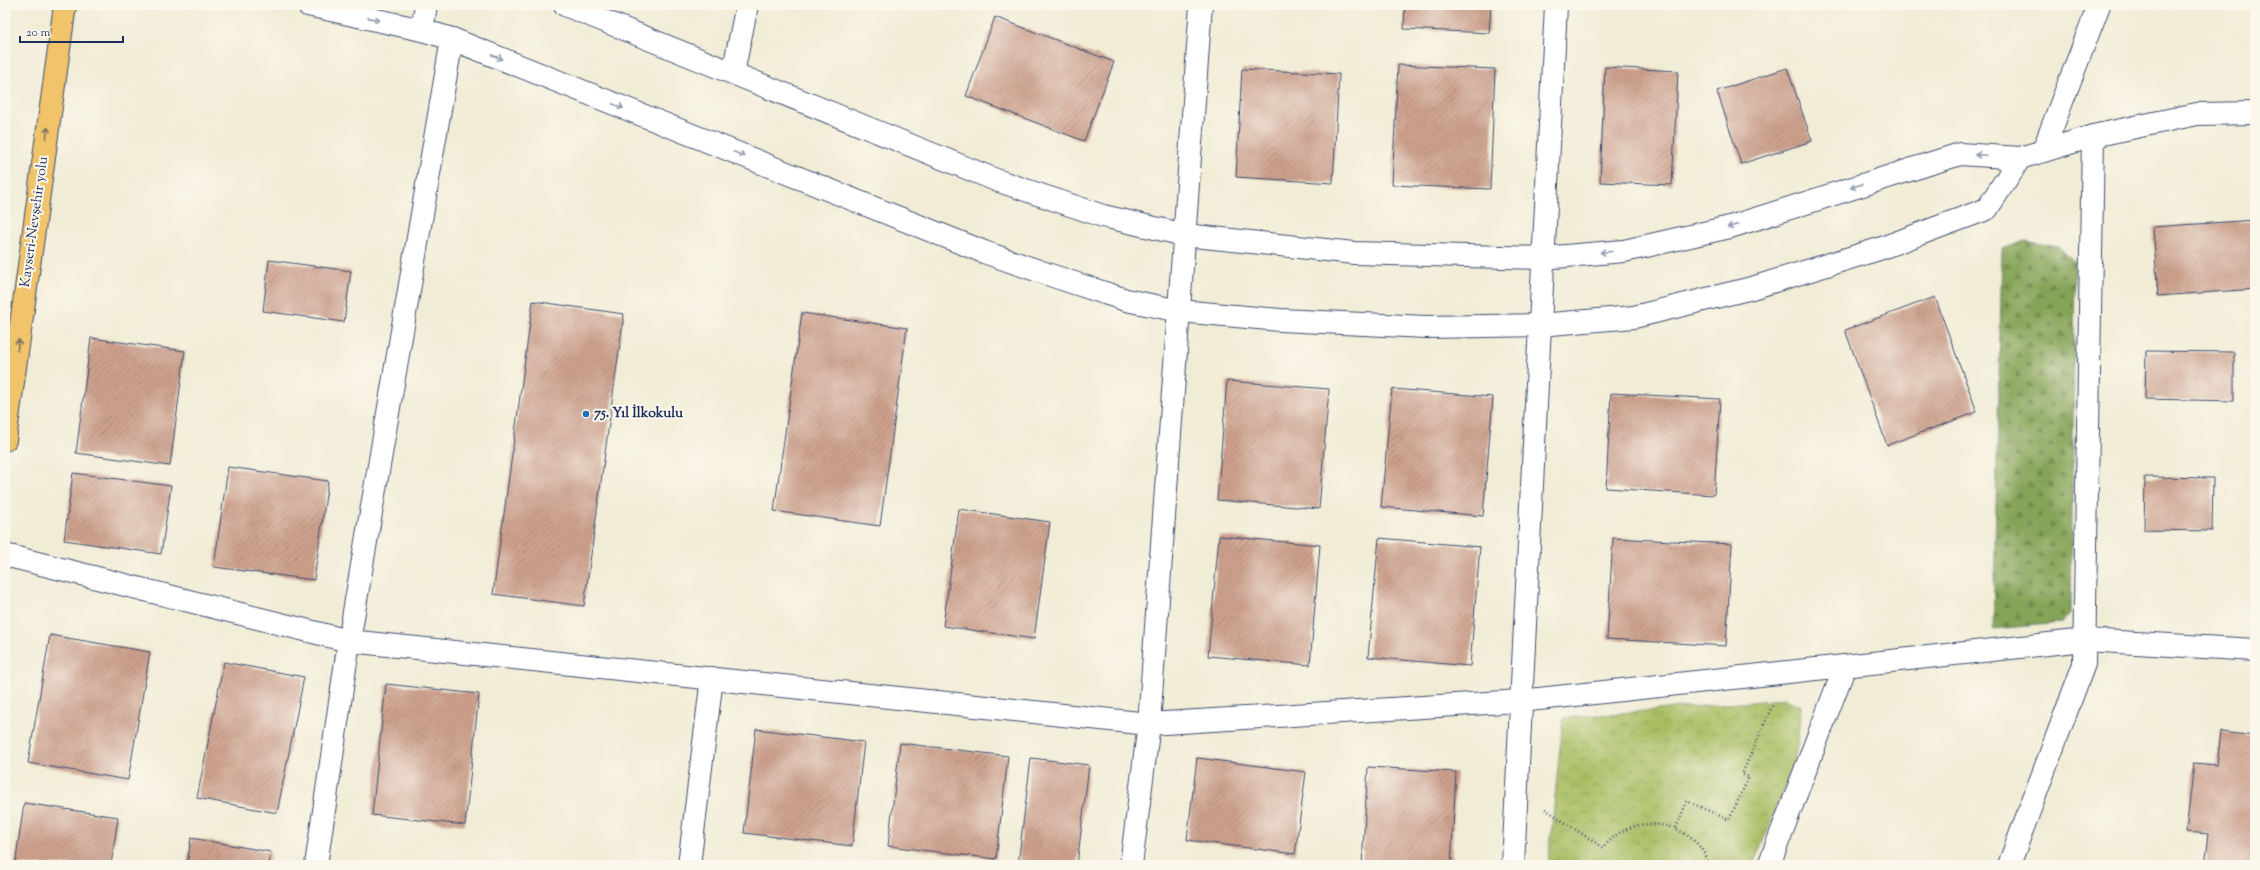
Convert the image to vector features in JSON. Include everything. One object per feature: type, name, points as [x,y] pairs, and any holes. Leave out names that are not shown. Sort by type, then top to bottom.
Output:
[{"type":"highway","name":"Kayseri-Nevşehir yolu","points":[[5,440],[65,5]]},
{"type":"street","points":[[308,5],[422,30],[452,39],[984,252],[1126,300],[1180,311],[1280,320],[1426,326],[1540,325],[1634,317],[1752,288],[1879,249],[1987,209],[2020,158]]},
{"type":"street","points":[[422,30],[426,5]]},
{"type":"street","points":[[565,5],[996,180],[1103,216],[1185,235],[1354,254],[1543,258],[1624,251],[1730,227],[1960,154],[2020,158],[2093,136],[2197,114],[2255,113]]},
{"type":"street","points":[[733,73],[747,5]]},
{"type":"street","points":[[1131,865],[1149,724],[1201,5]]},
{"type":"street","points":[[1512,865],[1556,5]]},
{"type":"street","points":[[2043,151],[2099,5]]},
{"type":"street","points":[[316,865],[349,641],[452,39]]},
{"type":"street","points":[[2009,865],[2084,664],[2093,136]]},
{"type":"street","points":[[5,555],[349,641],[1149,724],[1520,701],[2085,640],[2255,650]]},
{"type":"street","points":[[1769,865],[1846,666]]},
{"type":"street","points":[[689,865],[712,678]]},
{"type":"path","points":[[1676,828],[1687,801],[1729,820],[1749,777],[1742,774],[1788,672]]},
{"type":"path","points":[[1516,790],[1603,848],[1614,836],[1628,828],[1643,824],[1660,824],[1676,828],[1689,836],[1700,848],[1709,865]]},
{"type":"green space","points":[[2025,241],[2058,247],[2075,262],[2071,612],[2062,623],[1993,629],[2002,249]]},
{"type":"green space","points":[[1785,699],[1801,706],[1797,747],[1785,787],[1753,865],[1548,865],[1563,718]]},
{"type":"building","points":[[1405,5],[1491,5],[1489,33],[1404,29]]},
{"type":"building","points":[[995,17],[1114,62],[1084,141],[966,96]]},
{"type":"building","points":[[1398,65],[1495,69],[1490,189],[1392,185]]},
{"type":"building","points":[[1605,67],[1678,71],[1672,185],[1600,182]]},
{"type":"building","points":[[1787,68],[1812,141],[1741,164],[1717,91]]},
{"type":"building","points":[[1242,69],[1339,74],[1333,183],[1236,177]]},
{"type":"building","points":[[2255,220],[2255,289],[2158,296],[2153,227]]},
{"type":"building","points":[[269,260],[351,271],[344,322],[263,311]]},
{"type":"building","points":[[1935,297],[1977,412],[1887,445],[1845,330]]},
{"type":"building","points":[[533,301],[624,314],[584,606],[493,594]]},
{"type":"building","points":[[802,313],[907,328],[880,526],[774,511]]},
{"type":"building","points":[[91,338],[185,351],[170,466],[76,453]]},
{"type":"building","points":[[2146,351],[2234,352],[2234,401],[2145,399]]},
{"type":"building","points":[[1227,381],[1329,389],[1319,509],[1217,500]]},
{"type":"building","points":[[1392,389],[1493,397],[1483,516],[1381,507]]},
{"type":"building","points":[[1611,393],[1720,399],[1714,495],[1606,488]]},
{"type":"building","points":[[228,467],[328,481],[314,580],[214,567]]},
{"type":"building","points":[[73,473],[171,486],[161,554],[64,540]]},
{"type":"building","points":[[2145,477],[2213,478],[2212,531],[2144,530]]},
{"type":"building","points":[[959,509],[1050,522],[1034,639],[943,626]]},
{"type":"building","points":[[1219,536],[1320,545],[1310,665],[1208,656]]},
{"type":"building","points":[[1379,538],[1480,547],[1470,666],[1368,657]]},
{"type":"building","points":[[1613,538],[1732,544],[1726,646],[1607,639]]},
{"type":"building","points":[[50,635],[150,652],[128,780],[28,763]]},
{"type":"building","points":[[224,662],[304,677],[277,813],[197,798]]},
{"type":"building","points":[[386,684],[479,694],[465,825],[372,815]]},
{"type":"building","points":[[756,729],[864,742],[852,846],[744,833]]},
{"type":"building","points":[[2221,732],[2255,736],[2255,865],[2205,865],[2209,834],[2186,832],[2194,763],[2217,765]]},
{"type":"building","points":[[900,743],[1008,756],[996,859],[888,846]]},
{"type":"building","points":[[1031,758],[1089,765],[1077,865],[1018,865]]},
{"type":"building","points":[[1197,758],[1306,772],[1295,854],[1187,840]]},
{"type":"building","points":[[1368,767],[1456,772],[1451,865],[1362,865]]},
{"type":"building","points":[[24,803],[118,817],[111,865],[15,865]]},
{"type":"building","points":[[191,838],[271,852],[269,865],[187,865]]},
{"type":"place","name":"75. Yıl İlkokulu","points":[[586,414]]}]
